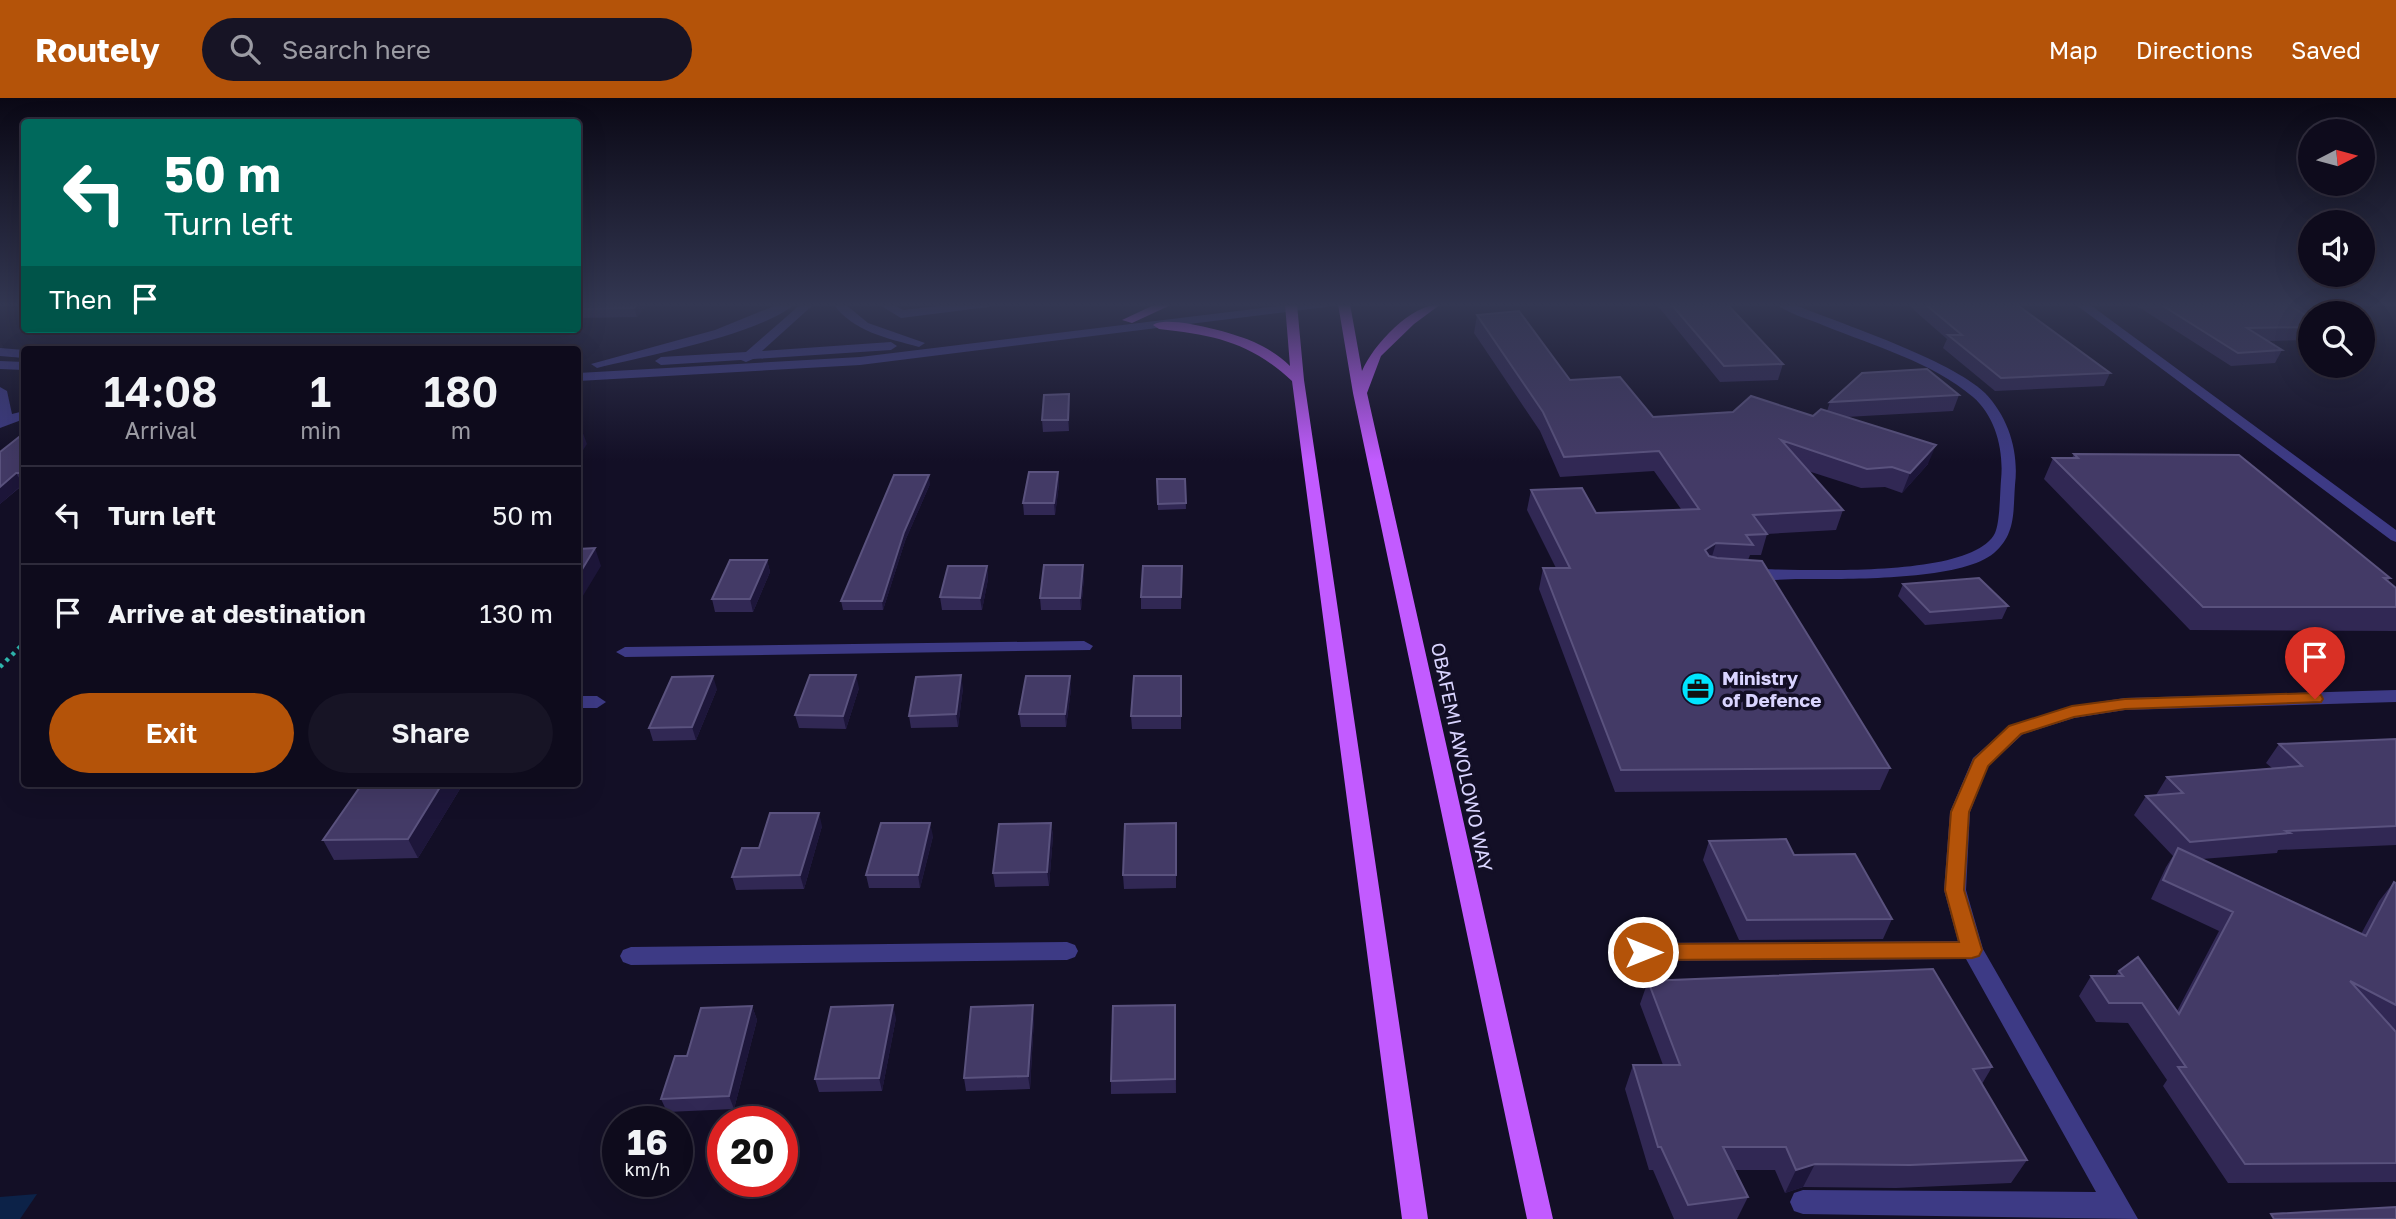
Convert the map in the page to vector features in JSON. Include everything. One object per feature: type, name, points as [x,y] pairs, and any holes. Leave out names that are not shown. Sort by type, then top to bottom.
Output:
[{"type":"main road","points":[[1273,356],[1298,380]]},
{"type":"main road","points":[[1296,356],[1415,1219]]},
{"type":"main road","name":"OBAFEMI AWOLOWO WAY","points":[[1353,356],[1540,1219]]},
{"type":"main road","points":[[1360,393],[1374,356]]},
{"type":"street","points":[[597,364],[626,356]]},
{"type":"street","points":[[581,365],[741,356]]},
{"type":"street","points":[[733,370],[747,356]]},
{"type":"street","points":[[581,377],[733,370],[899,356]]},
{"type":"street","points":[[1737,573],[1819,576],[1881,574],[1962,563],[1987,551],[2003,533],[2009,476],[2006,436],[1980,396],[1947,374],[1909,356]]},
{"type":"street","points":[[2152,356],[2396,537]]},
{"type":"street","points":[[0,365],[21,366]]},
{"type":"street","points":[[0,391],[3,421],[21,416]]},
{"type":"street","points":[[625,652],[1084,646]]},
{"type":"street","points":[[2121,1212],[1972,950],[1955,890],[1960,812],[1980,763],[2015,730],[2072,712],[2125,704],[2396,696]]},
{"type":"street","points":[[581,702],[597,702]]},
{"type":"street","points":[[1643,952],[1972,950]]},
{"type":"street","points":[[631,956],[1067,951]]},
{"type":"street","points":[[1803,1202],[2121,1212]]},
{"type":"path","points":[[0,667],[21,646]]},
{"type":"water","points":[[37,1194],[20,1219],[0,1219],[0,1197]]},
{"type":"building","points":[[1505,356],[1552,356],[1570,380],[1620,377],[1653,417],[1733,412],[1751,396],[1813,416],[1821,409],[1936,445],[1910,473],[1892,467],[1867,469],[1781,440],[1843,510],[1753,515],[1767,534],[1746,535],[1753,545],[1716,543],[1705,550],[1709,556],[1717,558],[1762,561],[1890,768],[1621,770],[1543,568],[1570,568],[1531,490],[1582,488],[1596,513],[1699,509],[1659,451],[1564,457],[1543,412]]},
{"type":"building","points":[[1716,356],[1776,356],[1783,364],[1724,366]]},
{"type":"building","points":[[1974,356],[2087,356],[2110,373],[2001,378]]},
{"type":"building","points":[[1927,369],[1959,395],[1830,402],[1862,373]]},
{"type":"building","points":[[1069,394],[1068,420],[1042,420],[1044,395]]},
{"type":"building","points":[[21,435],[21,473],[16,473],[0,487],[0,452]]},
{"type":"building","points":[[2074,454],[2239,455],[2390,578],[2384,578],[2396,588],[2396,607],[2203,607],[2053,458],[2078,458]]},
{"type":"building","points":[[1029,472],[1058,472],[1054,503],[1023,503]]},
{"type":"building","points":[[894,475],[929,475],[904,532],[882,601],[841,601]]},
{"type":"building","points":[[1157,479],[1185,479],[1186,503],[1158,504]]},
{"type":"building","points":[[595,548],[581,571],[581,549]]},
{"type":"building","points":[[730,560],[767,560],[750,599],[712,599]]},
{"type":"building","points":[[1044,565],[1083,565],[1080,598],[1040,598]]},
{"type":"building","points":[[948,566],[987,566],[980,598],[940,597]]},
{"type":"building","points":[[1143,566],[1182,566],[1181,597],[1141,597]]},
{"type":"building","points":[[1979,578],[2008,606],[1930,612],[1903,584]]},
{"type":"building","points":[[810,675],[856,675],[843,716],[795,715]]},
{"type":"building","points":[[961,675],[956,714],[909,716],[916,677]]},
{"type":"building","points":[[713,676],[692,727],[649,728],[672,677]]},
{"type":"building","points":[[1026,676],[1070,676],[1065,714],[1019,714]]},
{"type":"building","points":[[1134,676],[1181,676],[1181,716],[1131,716]]},
{"type":"building","points":[[2396,739],[2396,826],[2286,831],[2290,833],[2190,842],[2146,796],[2183,793],[2167,777],[2302,766],[2279,744]]},
{"type":"building","points":[[360,787],[440,787],[408,839],[323,840]]},
{"type":"building","points":[[770,813],[819,813],[800,875],[732,877],[742,848],[759,848]]},
{"type":"building","points":[[881,823],[930,823],[918,875],[866,875]]},
{"type":"building","points":[[1051,823],[1047,872],[993,873],[999,824]]},
{"type":"building","points":[[1176,823],[1176,875],[1123,875],[1125,824]]},
{"type":"building","points":[[1786,839],[1794,855],[1855,854],[1892,919],[1747,920],[1709,841]]},
{"type":"building","points":[[2178,848],[2366,936],[2394,882],[2396,883],[2396,1005],[2350,981],[2396,1032],[2396,1163],[2245,1164],[2178,1067],[2186,1067],[2142,1003],[2109,1003],[2091,976],[2123,976],[2119,971],[2138,957],[2179,1014],[2233,912],[2163,880]]},
{"type":"building","points":[[1933,969],[1992,1067],[1973,1069],[2027,1160],[1910,1165],[1815,1164],[1796,1170],[1786,1147],[1723,1147],[1748,1197],[1688,1205],[1661,1147],[1658,1147],[1633,1065],[1680,1065],[1648,981]]},
{"type":"building","points":[[893,1005],[879,1078],[815,1079],[831,1007]]},
{"type":"building","points":[[1033,1005],[1028,1076],[964,1078],[971,1007]]},
{"type":"building","points":[[1175,1005],[1175,1079],[1111,1081],[1113,1006]]},
{"type":"building","points":[[752,1006],[729,1096],[661,1099],[675,1056],[687,1056],[701,1008]]},
{"type":"building","points":[[2396,1207],[2396,1219],[2274,1219],[2271,1214]]},
{"type":"place","name":"Ministry of Defence","points":[[1698,689]]},
{"type":"route","points":[[1643,952],[1972,950],[1955,890],[1960,812],[1980,763],[2015,730],[2072,712],[2125,704],[2315,699]]}]
